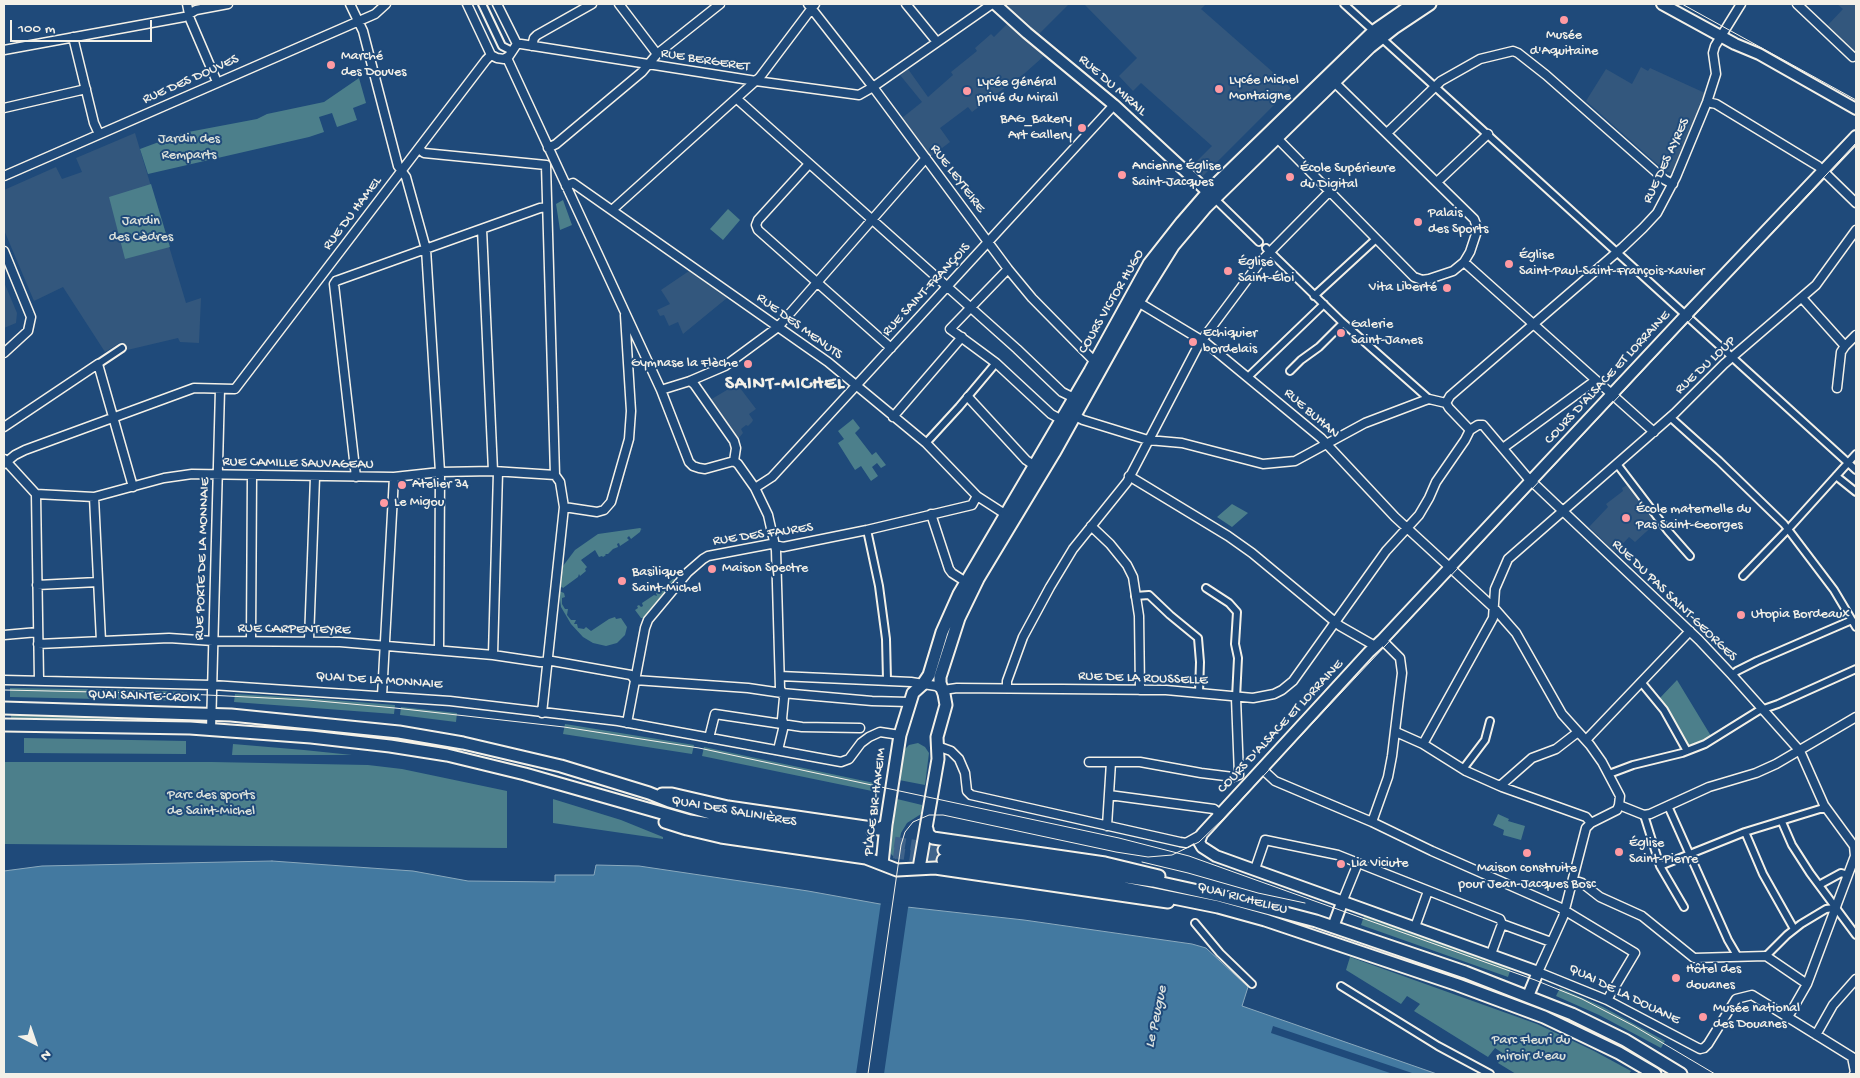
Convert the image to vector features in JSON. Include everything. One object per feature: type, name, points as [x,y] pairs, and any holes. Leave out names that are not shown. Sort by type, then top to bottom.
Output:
[{"type":"main road","name":"COURS VICTOR HUGO","points":[[900,735],[909,702],[915,690],[923,684],[929,675],[935,652],[950,614],[966,582],[1075,416],[1125,306],[1160,249],[1182,222],[1378,34],[1412,6],[1430,4]]},
{"type":"main road","name":"COURS VICTOR HUGO","points":[[937,746],[937,737],[946,705],[940,683],[942,672],[962,611],[1035,466],[1074,398],[1098,365],[1173,246],[1212,195]]},
{"type":"main road","name":"QUAI SAINTE-CROIX","points":[[4,708],[211,714]]},
{"type":"main road","points":[[211,714],[305,721],[396,731],[462,743],[536,760]]},
{"type":"main road","points":[[4,725],[211,730],[311,737],[447,755],[532,776]]},
{"type":"main road","name":"PLACE BIR-HAKEIM","points":[[900,735],[882,864],[902,870],[935,868],[1149,900],[1220,901]]},
{"type":"main road","points":[[919,868],[938,758],[937,746]]},
{"type":"main road","name":"QUAI DES SALINIÈRES","points":[[532,776],[690,821],[722,827],[862,843],[724,817],[608,780],[536,760]]},
{"type":"main road","points":[[649,793],[672,794],[728,807],[874,829],[882,828],[886,825]]},
{"type":"main road","points":[[644,809],[664,822],[687,830],[721,837],[866,858],[882,864]]},
{"type":"main road","points":[[926,829],[933,838],[1140,870],[1220,901]]},
{"type":"main road","name":"QUAI RICHELIEU","points":[[943,855],[1153,881],[1220,901],[1523,1009]]},
{"type":"main road","name":"QUAI RICHELIEU","points":[[1220,901],[1333,927],[1465,972],[1528,996]]},
{"type":"main road","points":[[1655,1074],[1588,1037],[1523,1009],[1528,996],[1594,1024],[1681,1074]]},
{"type":"street","points":[[187,4],[190,19],[218,82]]},
{"type":"street","points":[[4,50],[184,17],[196,10],[228,4]]},
{"type":"street","points":[[350,4],[358,21],[382,102],[398,166],[406,177],[426,249],[440,472],[438,650]]},
{"type":"street","name":"RUE DES DOUVES","points":[[4,176],[375,14],[386,4]]},
{"type":"street","points":[[467,4],[488,57]]},
{"type":"street","points":[[482,4],[502,46],[512,51]]},
{"type":"street","points":[[496,4],[548,148],[661,390],[689,462],[693,466],[705,469],[734,461]]},
{"type":"street","points":[[532,46],[536,35],[592,4]]},
{"type":"street","points":[[619,4],[657,54]]},
{"type":"street","points":[[548,148],[556,144],[642,72],[657,54],[720,4]]},
{"type":"street","points":[[906,4],[937,42]]},
{"type":"street","points":[[873,88],[994,4]]},
{"type":"street","name":"RUE DU MIRAIL","points":[[994,4],[1114,105],[1212,195]]},
{"type":"street","points":[[1344,4],[1856,470]]},
{"type":"street","points":[[1662,4],[1720,36],[1759,54],[1856,109]]},
{"type":"street","name":"RUE DES AYRES","points":[[1446,403],[1450,396],[1617,252],[1650,221],[1673,184],[1707,102],[1716,74],[1713,53],[1720,36],[1741,4]]},
{"type":"street","points":[[1797,4],[1853,57]]},
{"type":"street","points":[[612,210],[756,81],[811,5]]},
{"type":"street","name":"RUE LEYTEIRE","points":[[811,5],[1008,269],[1032,298],[1098,365]]},
{"type":"street","points":[[74,37],[94,123],[99,134]]},
{"type":"street","name":"RUE BERGERET","points":[[488,57],[500,59],[512,51],[532,46],[852,95],[873,88]]},
{"type":"street","points":[[1387,133],[1435,86],[1457,71],[1480,59],[1514,51],[1546,75],[1664,180],[1673,184]]},
{"type":"street","name":"RUE DU HAMEL","points":[[220,389],[235,389],[488,57]]},
{"type":"street","points":[[1275,133],[1329,192],[1414,277],[1422,280],[1442,276],[1453,271],[1464,262],[1475,240],[1477,228],[1474,219],[1387,133],[1329,80]]},
{"type":"street","points":[[4,108],[86,89]]},
{"type":"street","points":[[737,99],[1062,392],[1074,398]]},
{"type":"street","points":[[1707,102],[1716,104],[1818,166],[1856,204]]},
{"type":"street","name":"RUE SAINT-FRANÇOIS","points":[[755,488],[772,477],[1114,105]]},
{"type":"street","points":[[1437,182],[1488,134]]},
{"type":"street","name":"COURS D'ALSACE ET LORRAINE","points":[[1202,834],[1306,720],[1686,314],[1856,136]]},
{"type":"street","points":[[419,149],[424,153],[546,165],[554,161]]},
{"type":"street","points":[[661,390],[690,381],[725,366],[778,327],[926,158]]},
{"type":"street","points":[[809,164],[758,220],[756,225],[758,230],[891,348]]},
{"type":"street","points":[[542,713],[564,507],[558,478],[546,165]]},
{"type":"street","name":"RUE DES MENUTS","points":[[566,186],[573,183],[828,362],[926,443],[977,496],[1010,517]]},
{"type":"street","points":[[1007,688],[1007,682],[1023,637],[1050,587],[1073,549],[1115,498],[1130,476],[1202,340],[1268,250],[1329,192]]},
{"type":"street","points":[[1212,195],[1259,242]]},
{"type":"street","points":[[336,281],[540,208],[547,208]]},
{"type":"street","points":[[482,229],[496,471],[493,655]]},
{"type":"street","name":"RUE DU LOUP","points":[[1423,744],[1493,618],[1497,582],[1508,559],[1670,418],[1732,357],[1802,298],[1827,272],[1856,230]]},
{"type":"street","points":[[1314,296],[1376,239]]},
{"type":"street","points":[[4,250],[31,317],[28,331],[4,353]]},
{"type":"street","points":[[1268,250],[1343,323],[1430,399],[1446,403],[1448,408],[1470,430]]},
{"type":"street","points":[[1464,262],[1654,432]]},
{"type":"street","points":[[1008,269],[950,329],[996,363],[1051,414],[1062,420]]},
{"type":"street","points":[[324,272],[336,281]]},
{"type":"street","points":[[336,281],[334,284],[356,477]]},
{"type":"street","points":[[1802,298],[1845,346]]},
{"type":"street","points":[[1125,306],[1131,302],[1138,302]]},
{"type":"street","name":"RUE BUHAN","points":[[1138,302],[1202,340],[1327,443],[1408,528],[1494,608],[1516,633],[1562,714],[1586,740],[1602,762],[1620,796],[1620,805]]},
{"type":"street","points":[[1248,377],[1324,304]]},
{"type":"street","points":[[564,507],[597,512],[604,510],[611,502],[629,440],[630,396],[625,310]]},
{"type":"street","points":[[1290,371],[1319,347],[1343,323]]},
{"type":"street","points":[[1837,388],[1841,352],[1856,335]]},
{"type":"street","points":[[893,417],[962,337]]},
{"type":"street","points":[[4,427],[122,348]]},
{"type":"street","points":[[926,443],[996,363]]},
{"type":"street","points":[[98,364],[134,488]]},
{"type":"street","points":[[1503,448],[1596,380]]},
{"type":"street","points":[[690,381],[734,441],[736,448],[734,461]]},
{"type":"street","points":[[39,680],[36,494],[5,462],[25,450],[194,388],[220,389]]},
{"type":"street","name":"RUE PORTE DE LA MONNAIE","points":[[211,714],[220,389]]},
{"type":"street","points":[[968,397],[1026,460],[1035,466]]},
{"type":"street","points":[[1075,416],[1148,440],[1182,443],[1263,464],[1295,461],[1364,423],[1430,399]]},
{"type":"street","points":[[1670,418],[1719,461],[1788,528],[1834,590],[1856,627]]},
{"type":"street","name":"RUE DU PAS SAINT-GEORGES","points":[[1470,430],[1481,425],[1487,429],[1531,480],[1692,629],[1800,751],[1825,807],[1856,851],[1848,875]]},
{"type":"street","name":"RUE DE LA ROUSSELLE","points":[[943,690],[957,688],[1007,688],[1140,690],[1199,693],[1236,698],[1254,698],[1274,694],[1286,687],[1386,551],[1408,528],[1426,505],[1436,482],[1470,430]]},
{"type":"street","points":[[1743,576],[1856,454]]},
{"type":"street","points":[[627,723],[778,750],[784,725],[782,720],[784,698],[780,688],[775,544],[768,515],[755,488],[744,470],[734,461]]},
{"type":"street","points":[[1617,464],[1668,531],[1690,556]]},
{"type":"street","name":"RUE CAMILLE SAUVAGEAU","points":[[36,494],[94,497],[177,476],[394,477],[440,472],[496,471],[558,478]]},
{"type":"street","points":[[251,641],[252,475]]},
{"type":"street","points":[[309,640],[315,476]]},
{"type":"street","points":[[1130,476],[1228,536],[1252,553],[1335,621],[1395,652],[1400,658],[1402,664],[1396,732],[1388,777],[1372,822]]},
{"type":"street","points":[[1836,476],[1856,492]]},
{"type":"street","points":[[382,696],[394,477]]},
{"type":"street","name":"RUE DES FAURES","points":[[627,723],[648,620],[688,572],[708,556],[775,544],[783,546],[867,530],[972,505],[977,496]]},
{"type":"street","points":[[94,497],[101,641]]},
{"type":"street","points":[[931,514],[948,569],[966,582]]},
{"type":"street","points":[[1091,526],[1110,544],[1127,565],[1133,578],[1139,616],[1140,690]]},
{"type":"street","points":[[867,530],[879,586],[886,639],[887,680]]},
{"type":"street","points":[[37,585],[98,582]]},
{"type":"street","points":[[1206,588],[1229,603],[1237,612],[1235,644],[1238,658],[1236,698],[1239,775],[1248,784]]},
{"type":"street","points":[[1135,596],[1149,594],[1170,615],[1198,638],[1206,638]]},
{"type":"street","points":[[1732,675],[1757,661],[1852,620]]},
{"type":"street","points":[[1586,740],[1692,629]]},
{"type":"street","points":[[4,635],[38,632]]},
{"type":"street","name":"RUE CARPENTEYRE","points":[[38,644],[169,638],[251,641],[309,640],[493,655],[631,675],[635,680],[909,702]]},
{"type":"street","points":[[1198,638],[1200,662],[1199,693]]},
{"type":"street","points":[[1609,774],[1705,744],[1758,711],[1856,669]]},
{"type":"street","points":[[780,676],[887,680],[936,686],[943,690]]},
{"type":"street","name":"QUAI SAINTE-CROIX","points":[[4,680],[212,685]]},
{"type":"street","points":[[1641,682],[1664,710],[1686,751]]},
{"type":"street","name":"QUAI DE LA MONNAIE","points":[[212,685],[450,701],[627,723]]},
{"type":"street","name":"QUAI SAINTE-CROIX","points":[[211,714],[211,730]]},
{"type":"street","points":[[709,738],[714,714],[784,725],[865,732]]},
{"type":"street","points":[[1528,996],[1565,911],[1586,828],[1590,823],[1610,814],[1620,805],[1644,815],[1650,814],[1709,788],[1756,773],[1800,751],[1856,716]]},
{"type":"street","points":[[1463,769],[1485,740],[1490,721]]},
{"type":"street","name":"PLACE BIR-HAKEIM","points":[[778,750],[845,762],[865,732],[900,735]]},
{"type":"street","points":[[1396,732],[1423,744],[1463,769],[1500,786],[1586,817],[1590,823]]},
{"type":"street","points":[[1500,786],[1532,758],[1556,749],[1578,732]]},
{"type":"street","points":[[937,746],[951,751],[959,759],[965,773],[967,790],[971,795],[1180,842],[1186,843],[1202,834]]},
{"type":"street","points":[[532,776],[536,760]]},
{"type":"street","points":[[1089,762],[1140,762],[1201,773],[1233,777],[1239,775]]},
{"type":"street","points":[[1107,826],[1111,762]]},
{"type":"street","points":[[1262,769],[1275,781],[1372,822],[1565,911],[1635,953],[1607,1000]]},
{"type":"street","points":[[1109,795],[1214,809],[1220,814]]},
{"type":"street","points":[[1668,806],[1728,940],[1738,957]]},
{"type":"street","points":[[1661,868],[1690,853],[1745,832],[1825,807]]},
{"type":"street","points":[[1644,815],[1661,868],[1684,907]]},
{"type":"street","points":[[1782,822],[1792,845],[1856,935]]},
{"type":"street","points":[[1745,832],[1766,881],[1794,929]]},
{"type":"street","name":"QUAI RICHELIEU","points":[[1202,834],[1199,842],[1204,849],[1216,856],[1343,900],[1538,972]]},
{"type":"street","points":[[1255,869],[1265,840],[1338,855],[1500,919],[1502,924],[1551,942]]},
{"type":"street","points":[[1333,927],[1358,863]]},
{"type":"street","points":[[1819,885],[1842,872],[1848,875],[1807,984],[1788,1017],[1852,1057],[1854,1074]]},
{"type":"street","points":[[1573,880],[1582,883],[1600,897],[1642,916],[1694,958],[1766,956],[1807,984]]},
{"type":"street","points":[[1415,927],[1428,891]]},
{"type":"street","points":[[1766,956],[1794,929],[1826,910],[1836,908]]},
{"type":"street","points":[[1195,923],[1252,984]]},
{"type":"street","points":[[1491,954],[1502,924]]},
{"type":"street","name":"QUAI DE LA DOUANE","points":[[1538,972],[1607,1000],[1696,1048],[1704,1048],[1708,1044],[1736,998],[1752,995],[1788,1017]]},
{"type":"street","points":[[1816,1035],[1833,1005],[1856,979]]},
{"type":"street","points":[[1341,986],[1438,1046],[1490,1074]]},
{"type":"shaded area","points":[[1005,4],[1069,4],[1039,34]]},
{"type":"shaded area","name":"Lycée Michel Montaigne","points":[[1084,4],[1206,4],[1201,9],[1291,88],[1203,176],[1192,166],[1212,146],[1141,83],[1133,91],[1119,76],[1137,58]]},
{"type":"shaded area","points":[[1837,4],[1856,4],[1856,54],[1827,26],[1843,9]]},
{"type":"shaded area","name":"Lycée général privé du Mirail","points":[[1007,24],[1044,56],[1025,73],[972,112],[968,107],[940,128],[950,142],[930,157],[902,118],[922,102],[900,75],[908,69],[928,97],[953,75],[951,72],[977,51],[975,48],[991,34],[994,37]]},
{"type":"shaded area","points":[[1641,67],[1648,71],[1650,68],[1705,93],[1680,157],[1671,173],[1665,171],[1586,101],[1606,69],[1632,84]]},
{"type":"shaded area","points":[[135,133],[186,303],[201,298],[199,343],[180,342],[178,338],[123,351],[121,342],[105,352],[63,287],[34,301],[4,230],[4,190],[56,167],[62,179],[82,172],[76,158]]},
{"type":"shaded area","points":[[689,271],[727,298],[683,334],[678,322],[669,326],[664,315],[660,316],[657,310],[670,304],[661,290]]},
{"type":"shaded area","points":[[4,282],[17,313],[16,323],[4,328]]},
{"type":"shaded area","points":[[737,384],[756,409],[749,414],[753,420],[748,426],[746,425],[741,429],[743,433],[738,439],[710,400]]},
{"type":"shaded area","name":"École maternelle du Pas Saint-Georges","points":[[1629,484],[1657,522],[1635,542],[1629,537],[1615,552],[1589,527],[1608,507],[1606,504],[1623,491],[1622,488]]},
{"type":"green space","name":"Jardin des Remparts","points":[[359,78],[366,103],[353,108],[357,120],[337,127],[332,113],[319,117],[324,132],[309,137],[148,174],[140,149],[183,133],[257,119],[267,114],[324,102]]},
{"type":"green space","name":"Jardin des Cèdres","points":[[151,184],[170,247],[125,259],[109,197]]},
{"type":"green space","points":[[563,200],[572,225],[560,230],[556,204]]},
{"type":"green space","points":[[728,209],[740,220],[723,240],[710,229]]},
{"type":"green space","points":[[853,419],[860,428],[855,433],[872,455],[876,452],[886,465],[881,468],[877,463],[872,467],[878,476],[871,481],[861,466],[855,470],[838,443],[844,439],[838,431]]},
{"type":"green space","points":[[1232,504],[1248,513],[1232,527],[1217,517]]},
{"type":"green space","points":[[640,528],[643,530],[641,529],[631,539],[629,536],[627,538],[629,540],[620,546],[619,543],[617,544],[618,547],[603,557],[599,557],[595,550],[581,560],[587,567],[586,571],[580,576],[579,574],[578,577],[563,588],[560,588],[559,591],[563,566],[575,550],[598,534]]},
{"type":"green space","points":[[673,579],[676,579],[675,583],[644,618],[641,618],[635,610],[638,608],[637,606],[643,606],[642,603],[654,595],[657,596],[656,593],[662,588],[663,590],[665,589],[664,586]]},
{"type":"green space","points":[[559,591],[564,593],[565,597],[562,598],[562,604],[565,609],[568,609],[567,615],[571,620],[576,620],[574,624],[577,624],[578,628],[584,629],[586,627],[591,631],[615,617],[616,619],[621,618],[627,627],[625,635],[617,643],[606,646],[593,643],[583,637],[571,624],[561,607]]},
{"type":"green space","points":[[1677,680],[1711,736],[1688,748],[1658,700]]},
{"type":"green space","points":[[10,688],[187,692],[187,701],[10,697]]},
{"type":"green space","points":[[235,694],[395,705],[394,714],[234,702]]},
{"type":"green space","points":[[401,707],[457,713],[456,722],[400,715]]},
{"type":"green space","points":[[11,715],[123,716],[123,722],[11,721]]},
{"type":"green space","points":[[565,724],[694,745],[692,754],[563,734]]},
{"type":"green space","points":[[24,738],[186,741],[186,754],[24,753]]},
{"type":"green space","points":[[918,743],[925,747],[929,753],[925,785],[899,780],[904,750],[909,745]]},
{"type":"green space","points":[[233,744],[304,750],[352,755],[232,755]]},
{"type":"green space","points":[[704,747],[874,783],[872,791],[702,756]]},
{"type":"green space","name":"Parc des sports de Saint-Michel","points":[[4,762],[212,762],[368,765],[402,769],[507,791],[507,848],[4,844]]},
{"type":"green space","points":[[553,799],[621,820],[663,837],[663,839],[553,823]]},
{"type":"green space","points":[[897,799],[922,805],[921,814],[907,823],[901,833],[896,859],[891,854],[890,848]]},
{"type":"green space","points":[[1498,814],[1509,819],[1508,821],[1525,826],[1521,840],[1503,835],[1504,830],[1493,825]]},
{"type":"green space","points":[[1364,916],[1511,968],[1508,977],[1361,925]]},
{"type":"green space","name":"Parc Fleuri du miroir d'eau","points":[[1350,957],[1537,1024],[1631,1071],[1629,1074],[1516,1074],[1498,1063],[1504,1054],[1495,1048],[1488,1057],[1414,1011],[1420,1004],[1407,996],[1401,1004],[1346,970]]},
{"type":"green space","points":[[1560,988],[1603,1007],[1665,1041],[1661,1048],[1599,1015],[1556,996]]},
{"type":"water","name":"Le Peugue","points":[[272,861],[413,871],[468,881],[555,882],[555,875],[594,875],[596,865],[639,866],[808,891],[880,904],[1024,920],[1192,944],[1206,948],[1248,987],[1242,1006],[1437,1074],[4,1074],[4,871],[42,866]]},
{"type":"pier","points":[[881,902],[909,905],[884,1074],[856,1074]]},
{"type":"pier","points":[[1273,1026],[1415,1074],[1393,1074],[1271,1033]]},
{"type":"tunnel","points":[[862,837],[944,850]]},
{"type":"tunnel","points":[[861,848],[943,860]]},
{"type":"tram line","points":[[1682,4],[1856,100]]},
{"type":"tram line","points":[[868,1074],[901,845],[905,832],[913,822],[929,815],[943,815],[1116,852],[1148,857],[1172,855],[1199,842],[1223,819],[1856,143]]},
{"type":"tram line","points":[[4,690],[187,694],[308,700],[564,727],[699,748],[1119,838],[1189,856],[1535,980],[1582,999],[1634,1026],[1715,1074]]},
{"type":"tram line","points":[[1142,862],[1258,893],[1305,903]]},
{"type":"place","name":"Musée d'Aquitaine","points":[[1564,20]]},
{"type":"place","name":"Marché des Douves","points":[[331,65]]},
{"type":"place","name":"Lycée Michel Montaigne","points":[[1219,89]]},
{"type":"place","name":"Lycée général privé du Mirail","points":[[967,91]]},
{"type":"place","name":"BAG_Bakery Art Gallery","points":[[1082,128]]},
{"type":"place","name":"Ancienne Église Saint-Jacques","points":[[1122,175]]},
{"type":"place","name":"École Supérieure du Digital","points":[[1290,177]]},
{"type":"place","name":"Palais des Sports","points":[[1418,222]]},
{"type":"place","name":"Église Saint-Paul-Saint-François-Xavier","points":[[1509,264]]},
{"type":"place","name":"Église Saint-Éloi","points":[[1228,271]]},
{"type":"place","name":"Vita Liberté","points":[[1447,288]]},
{"type":"place","name":"Galerie Saint-James","points":[[1341,333]]},
{"type":"place","name":"Echiquier bordelais","points":[[1193,342]]},
{"type":"place","name":"Gymnase la Flèche","points":[[748,364]]},
{"type":"place","name":"Atelier 34","points":[[402,485]]},
{"type":"place","name":"Le Migou","points":[[384,503]]},
{"type":"place","name":"École maternelle du Pas Saint-Georges","points":[[1626,518]]},
{"type":"place","name":"Maison Spectre","points":[[712,569]]},
{"type":"place","name":"Basilique Saint-Michel","points":[[622,581]]},
{"type":"place","name":"Utopia Bordeaux","points":[[1741,615]]},
{"type":"place","name":"Église Saint-Pierre","points":[[1619,852]]},
{"type":"place","name":"Maison construite pour Jean-Jacques Bosc","points":[[1527,853]]},
{"type":"place","name":"Lia Viciute","points":[[1341,864]]},
{"type":"place","name":"Hôtel des douanes","points":[[1676,978]]},
{"type":"place","name":"Musée national des Douanes","points":[[1703,1017]]},
{"type":"district","name":"SAINT-MICHEL","points":[[785,385]]}]
